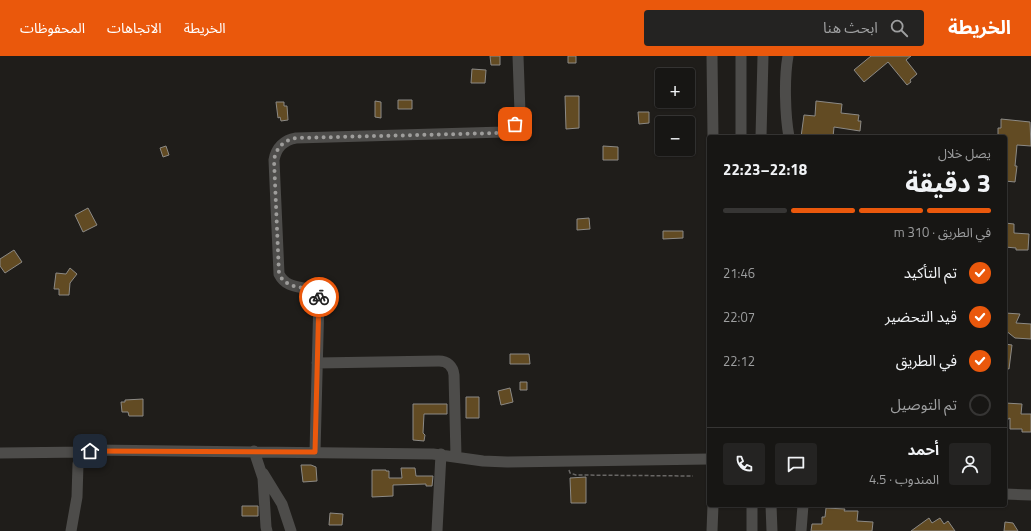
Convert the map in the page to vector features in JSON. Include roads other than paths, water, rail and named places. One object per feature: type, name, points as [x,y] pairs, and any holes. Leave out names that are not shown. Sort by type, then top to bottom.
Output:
[{"type":"street","points":[[315,452],[319,297],[314,291],[289,285],[281,279],[278,269],[274,160],[279,148],[286,141],[296,138],[504,132],[515,124],[520,112],[518,56]]},
{"type":"street","points":[[712,56],[713,135]]},
{"type":"street","points":[[741,56],[741,135]]},
{"type":"street","points":[[761,135],[763,56]]},
{"type":"street","points":[[788,56],[786,67],[787,126],[789,135]]},
{"type":"street","points":[[317,363],[439,361],[448,364],[454,375],[456,456]]},
{"type":"street","points":[[0,452],[87,452],[94,450],[441,454],[495,462],[707,459]]},
{"type":"street","points":[[254,451],[261,470],[264,486],[267,531]]},
{"type":"street","points":[[71,531],[77,497],[78,464],[87,452]]},
{"type":"street","points":[[437,531],[441,454]]},
{"type":"street","points":[[261,470],[282,504],[291,531]]},
{"type":"street","points":[[1007,494],[1031,495]]},
{"type":"street","points":[[712,531],[713,507]]},
{"type":"street","points":[[752,507],[752,531]]},
{"type":"street","points":[[771,507],[772,531]]},
{"type":"street","points":[[801,531],[803,507]]}]
